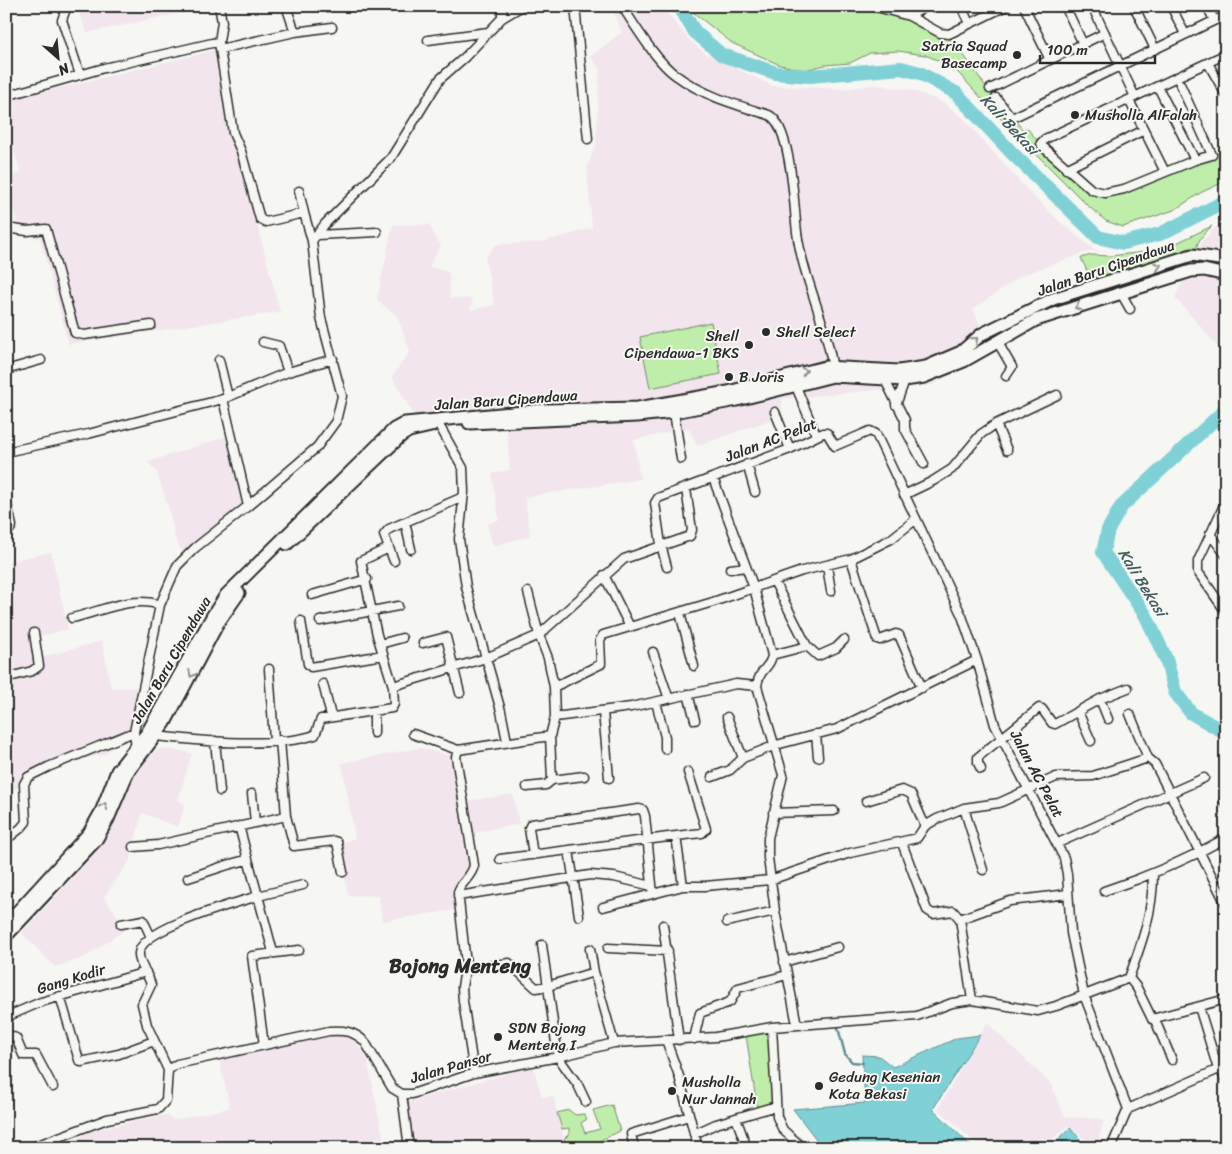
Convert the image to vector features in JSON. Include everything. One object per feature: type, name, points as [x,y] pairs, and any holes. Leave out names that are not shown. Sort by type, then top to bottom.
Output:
[{"type":"main road","name":"Jalan Baru Cipendawa","points":[[6,936],[96,840],[108,819],[147,733],[213,614],[226,595],[251,574],[338,489],[394,429],[405,423],[544,410],[681,407],[785,376],[833,371],[899,371],[926,366],[961,352],[982,334],[1054,299],[1192,255],[1226,260]]},
{"type":"main road","name":"Jalan Baru Cipendawa","points":[[338,489],[409,431],[439,425],[637,416],[681,407],[737,400],[833,371],[905,380],[944,370],[1036,320],[1191,271],[1204,270],[1226,275]]},
{"type":"main road","points":[[1094,286],[1099,301]]},
{"type":"main road","name":"Jalan Baru Cipendawa","points":[[6,924],[89,833],[101,812],[118,772],[139,750],[156,736],[166,723],[218,623],[251,574]]},
{"type":"street","points":[[67,6],[62,20],[80,75]]},
{"type":"street","points":[[219,6],[222,22],[220,45],[233,133],[241,151],[260,219],[266,222],[304,213]]},
{"type":"street","points":[[286,6],[295,32]]},
{"type":"street","points":[[502,6],[502,18]]},
{"type":"street","points":[[315,238],[392,158],[440,79],[465,57],[502,18],[522,6]]},
{"type":"street","points":[[574,6],[588,139]]},
{"type":"street","points":[[622,6],[675,76],[702,91],[730,103],[769,115],[777,120],[794,188],[798,238],[833,371]]},
{"type":"street","points":[[873,6],[909,16],[940,33],[949,34],[1006,6]]},
{"type":"street","points":[[909,16],[927,6]]},
{"type":"street","points":[[961,6],[969,23]]},
{"type":"street","points":[[1024,6],[1050,60]]},
{"type":"street","points":[[1065,6],[1083,44]]},
{"type":"street","points":[[1092,6],[1120,66],[1144,130],[1165,172]]},
{"type":"street","points":[[1134,6],[1155,49]]},
{"type":"street","points":[[1171,6],[1185,34]]},
{"type":"street","points":[[1207,6],[1214,20]]},
{"type":"street","points":[[996,98],[1012,118],[1226,14]]},
{"type":"street","points":[[6,96],[80,75],[220,45],[332,27]]},
{"type":"street","points":[[428,40],[488,32]]},
{"type":"street","points":[[990,89],[1105,33]]},
{"type":"street","points":[[1180,84],[1212,155],[1124,189],[1105,193],[1092,190],[1042,146],[1041,143],[1045,139],[1158,88],[1226,54]]},
{"type":"street","points":[[1208,63],[1226,95]]},
{"type":"street","points":[[1158,88],[1195,160]]},
{"type":"street","points":[[1066,169],[1144,130]]},
{"type":"street","points":[[139,750],[134,732],[160,605],[174,572],[184,558],[317,447],[332,430],[336,421],[342,396],[334,359],[319,310],[315,238],[304,213],[299,191]]},
{"type":"street","points":[[6,228],[27,231],[46,229],[75,333],[84,335],[151,325]]},
{"type":"street","points":[[315,238],[377,232]]},
{"type":"street","points":[[1121,293],[1130,309]]},
{"type":"street","points":[[997,341],[1012,367],[1006,376]]},
{"type":"street","points":[[263,342],[277,344],[280,347],[288,372]]},
{"type":"street","points":[[6,452],[88,434],[226,398],[288,372],[334,359]]},
{"type":"street","points":[[6,370],[41,360]]},
{"type":"street","points":[[219,360],[248,506]]},
{"type":"street","points":[[884,378],[905,420],[905,429],[924,464]]},
{"type":"street","points":[[896,405],[905,380]]},
{"type":"street","points":[[795,384],[816,435]]},
{"type":"street","points":[[904,495],[933,481],[952,469],[981,434],[996,424],[1057,395]]},
{"type":"street","points":[[681,407],[682,459]]},
{"type":"street","points":[[775,412],[790,449]]},
{"type":"street","points":[[996,424],[1007,450]]},
{"type":"street","points":[[439,425],[463,468],[463,497],[459,522],[460,554],[466,587],[507,741]]},
{"type":"street","name":"Jalan AC Pelat","points":[[661,545],[656,500],[790,449],[816,435],[827,433],[835,446],[874,431],[955,600],[977,660],[990,711],[1002,739],[1058,844],[1066,864],[1074,952],[1084,995],[1128,1109]]},
{"type":"street","points":[[747,464],[755,492]]},
{"type":"street","points":[[713,478],[754,588],[772,655],[770,664],[759,674],[757,686],[776,745],[783,775],[773,813],[767,848],[775,911],[796,1025]]},
{"type":"street","points":[[393,686],[486,658],[539,636],[604,575],[624,559],[692,534],[686,489]]},
{"type":"street","points":[[394,560],[384,534],[386,531],[463,497]]},
{"type":"street","points":[[6,499],[12,526],[6,535]]},
{"type":"street","points":[[1225,506],[1198,561],[1198,572],[1226,612]]},
{"type":"street","points":[[554,687],[601,664],[601,637],[680,613],[802,571],[850,559],[890,539],[915,520]]},
{"type":"street","points":[[405,522],[411,549]]},
{"type":"street","points":[[1210,534],[1226,555]]},
{"type":"street","points":[[661,545],[667,567]]},
{"type":"street","points":[[156,736],[215,741],[277,740],[314,735],[320,720],[331,716],[374,712],[393,706],[393,686],[380,644],[367,579],[361,562],[389,548]]},
{"type":"street","points":[[850,559],[877,639],[880,640],[896,634],[899,635],[922,688]]},
{"type":"street","points":[[826,566],[831,592]]},
{"type":"street","points":[[730,569],[746,567]]},
{"type":"street","points":[[604,575],[630,627]]},
{"type":"street","points":[[312,595],[367,579]]},
{"type":"street","points":[[774,581],[807,646],[814,654],[822,655],[836,648],[844,640]]},
{"type":"street","points":[[528,592],[539,636],[546,650],[554,687],[555,717],[550,736],[552,780]]},
{"type":"street","points":[[72,618],[131,602],[150,601],[160,605]]},
{"type":"street","points":[[320,621],[398,606]]},
{"type":"street","points":[[680,613],[694,666]]},
{"type":"street","points":[[301,621],[308,664],[311,667],[383,655]]},
{"type":"street","points":[[6,678],[32,671],[39,666],[34,634]]},
{"type":"street","points":[[423,644],[446,637],[460,693]]},
{"type":"street","points":[[380,644],[402,638]]},
{"type":"street","points":[[772,655],[807,646]]},
{"type":"street","points":[[653,652],[669,699]]},
{"type":"street","points":[[712,777],[730,770],[743,758],[776,745],[837,729],[977,660]]},
{"type":"street","points":[[270,669],[286,816],[294,846],[335,841],[343,872]]},
{"type":"street","points":[[323,684],[331,716]]},
{"type":"street","points":[[555,717],[603,712],[736,684],[757,686]]},
{"type":"street","points":[[981,770],[978,757],[1038,708],[1042,709],[1053,724],[1100,699],[1128,688]]},
{"type":"street","points":[[688,694],[695,720]]},
{"type":"street","points":[[1100,699],[1108,719]]},
{"type":"street","points":[[656,702],[666,737],[665,749]]},
{"type":"street","points":[[374,712],[374,733]]},
{"type":"street","points":[[603,712],[609,778]]},
{"type":"street","points":[[1078,712],[1091,741]]},
{"type":"street","points":[[1130,714],[1148,758],[1155,764],[1226,904]]},
{"type":"street","points":[[727,716],[743,758]]},
{"type":"street","points":[[6,840],[22,828],[26,822],[24,784],[28,777],[134,732]]},
{"type":"street","points":[[413,734],[458,750],[507,741],[550,736]]},
{"type":"street","points":[[816,734],[818,757]]},
{"type":"street","points":[[215,741],[220,791]]},
{"type":"street","points":[[458,750],[456,757],[457,766],[474,865],[470,877],[458,888],[465,970],[462,987],[463,1001],[474,1073]]},
{"type":"street","points":[[604,906],[652,890],[770,880],[850,853],[902,843],[917,838],[925,826],[937,819],[964,808],[999,803],[1062,775],[1078,778],[1093,776],[1148,758]]},
{"type":"street","points":[[500,859],[702,833],[706,829],[688,772]]},
{"type":"street","points":[[527,787],[546,785],[552,780],[584,776]]},
{"type":"street","points":[[1058,844],[1204,778]]},
{"type":"street","points":[[866,801],[902,790],[907,791],[925,826]]},
{"type":"street","points":[[252,794],[255,822]]},
{"type":"street","points":[[532,855],[529,826],[531,824],[639,808],[643,810],[645,816],[652,890]]},
{"type":"street","points":[[964,808],[983,870]]},
{"type":"street","points":[[773,813],[834,811]]},
{"type":"street","points":[[133,847],[158,845],[286,816]]},
{"type":"street","points":[[239,826],[272,952]]},
{"type":"street","points":[[676,836],[683,886]]},
{"type":"street","points":[[1104,891],[1153,874],[1226,838]]},
{"type":"street","points":[[902,843],[927,910],[934,914],[953,911],[960,918],[972,1000],[1038,1011],[1129,978],[1150,920],[1153,898],[1153,874]]},
{"type":"street","points":[[569,850],[579,916]]},
{"type":"street","points":[[188,878],[214,871],[226,864],[247,860]]},
{"type":"street","points":[[458,896],[602,875],[652,890]]},
{"type":"street","points":[[30,1148],[107,1119],[158,1109],[166,1100],[168,1070],[154,1041],[142,1001],[152,985],[139,954],[142,944],[151,937],[205,913],[258,896],[303,885]]},
{"type":"street","points":[[960,918],[1010,901],[1068,894]]},
{"type":"street","points":[[727,922],[775,911]]},
{"type":"street","points":[[121,924],[143,920],[151,937]]},
{"type":"street","points":[[663,925],[668,951],[678,1040]]},
{"type":"street","points":[[542,945],[558,1057],[586,1102]]},
{"type":"street","points":[[784,962],[838,947]]},
{"type":"street","points":[[608,948],[668,951]]},
{"type":"street","points":[[590,949],[594,972],[614,1043]]},
{"type":"street","points":[[264,1045],[251,959],[255,954],[299,950]]},
{"type":"street","points":[[465,970],[509,963],[533,987],[548,986],[594,972]]},
{"type":"street","name":"Gang Kodir","points":[[6,1017],[60,996],[146,972]]},
{"type":"street","points":[[694,1039],[700,1013],[730,1002],[738,988],[787,975]]},
{"type":"street","points":[[1129,978],[1137,988],[1151,1018],[1155,1020],[1172,1060]]},
{"type":"street","points":[[60,996],[81,1062],[119,1054],[154,1041]]},
{"type":"street","points":[[1155,1020],[1226,999]]},
{"type":"street","name":"Jalan Pansor","points":[[168,1070],[177,1064],[188,1061],[329,1031],[351,1032],[365,1042],[392,1088],[402,1094],[412,1094],[474,1073],[558,1057],[614,1043],[732,1037],[772,1027],[917,1016],[952,1003],[972,1000]]},
{"type":"street","points":[[1199,1007],[1226,1081]]},
{"type":"street","points":[[772,1027],[777,1117],[783,1130],[798,1147]]},
{"type":"street","points":[[6,1034],[16,1038],[23,1055],[36,1055],[53,1087]]},
{"type":"street","points":[[666,1040],[679,1076],[698,1148]]},
{"type":"street","points":[[1112,1147],[1128,1109],[1221,1068]]},
{"type":"street","points":[[402,1094],[409,1148]]},
{"type":"street","points":[[694,1134],[736,1118],[776,1106]]},
{"type":"street","points":[[634,1148],[631,1134],[690,1116]]},
{"type":"street","points":[[736,1118],[748,1148]]},
{"type":"shaded area","points":[[76,6],[212,6],[87,33]]},
{"type":"shaded area","points":[[611,6],[663,6],[691,42],[706,54],[773,86],[845,89],[875,85],[911,90],[942,102],[962,117],[1029,192],[1060,222],[1094,250],[1110,252],[1090,251],[1022,275],[973,309],[992,353],[931,385],[782,399],[781,416],[697,446],[689,428],[634,440],[640,479],[525,497],[530,536],[493,546],[487,524],[499,520],[492,474],[510,470],[506,420],[422,429],[392,377],[410,351],[397,316],[377,300],[393,225],[430,225],[441,245],[429,266],[449,273],[450,298],[473,299],[470,310],[495,305],[485,258],[495,245],[543,242],[592,228],[587,167],[596,145],[600,69],[590,57],[622,32]]},
{"type":"shaded area","points":[[216,50],[232,141],[239,155],[280,312],[69,344],[40,238],[21,236],[6,185],[6,178],[21,172],[6,132],[6,101]]},
{"type":"shaded area","points":[[1226,218],[1226,356],[1175,297],[1204,239]]},
{"type":"shaded area","points":[[232,435],[247,509],[185,557],[174,536],[170,513],[157,472],[148,462]]},
{"type":"shaded area","points":[[51,552],[68,629],[33,638],[36,659],[102,641],[111,688],[150,688],[143,721],[105,754],[63,764],[6,794],[6,562]]},
{"type":"shaded area","points":[[160,748],[192,753],[178,800],[185,805],[178,827],[142,813],[130,860],[104,897],[126,929],[85,957],[55,967],[22,933],[95,854],[139,763]]},
{"type":"shaded area","points":[[420,748],[463,759],[469,801],[513,794],[519,824],[471,833],[480,871],[463,891],[467,908],[382,921],[379,896],[348,895],[338,845],[355,838],[342,763]]},
{"type":"shaded area","points":[[987,1023],[1050,1083],[1065,1117],[1104,1119],[1097,1148],[1084,1148],[1086,1140],[1068,1126],[1043,1148],[982,1148],[938,1109]]},
{"type":"shaded area","points":[[315,1033],[349,1033],[367,1058],[385,1148],[59,1148],[94,1130],[165,1115],[174,1120],[230,1108],[219,1058]]},
{"type":"shaded area","points":[[533,1066],[542,1097],[553,1096],[566,1146],[409,1148],[404,1103]]},
{"type":"green space","points":[[690,6],[873,6],[949,34],[984,84],[1023,130],[1027,128],[1062,166],[1083,183],[1094,189],[1105,193],[1195,160],[1226,151],[1226,181],[1202,192],[1174,210],[1123,227],[1106,221],[1087,205],[995,113],[952,66],[925,55],[898,51],[870,53],[850,63],[825,65],[805,70],[780,65],[732,43],[694,13]]},
{"type":"green space","points":[[1212,226],[1198,242],[1196,255],[1094,286],[1081,258],[1091,255],[1110,256],[1162,250]]},
{"type":"green space","points":[[711,322],[721,374],[650,388],[640,337]]},
{"type":"green space","points":[[770,1029],[773,1105],[757,1107],[746,1035]]},
{"type":"green space","points":[[612,1105],[620,1131],[597,1142],[599,1148],[567,1148],[564,1139],[569,1134],[569,1128],[562,1129],[557,1113],[569,1110],[575,1115],[584,1114],[587,1119],[581,1123],[585,1133],[600,1129],[593,1110]]},
{"type":"water","points":[[980,1035],[933,1109],[973,1148],[823,1148],[793,1109],[865,1103],[862,1055],[879,1056],[893,1067],[957,1038]]},
{"type":"water","points":[[1070,1128],[1081,1140],[1075,1148],[1049,1148]]},
{"type":"waterway","name":"Kali Bekasi","points":[[679,6],[695,32],[722,55],[776,73],[810,76],[901,68],[920,73],[956,93],[1011,152],[1098,237],[1123,243],[1160,234],[1226,201]]},
{"type":"waterway","name":"Kali Bekasi","points":[[1226,409],[1121,507],[1108,530],[1103,552],[1146,616],[1166,659],[1175,692],[1191,713],[1226,733]]},
{"type":"waterway","points":[[837,1024],[845,1054],[852,1062],[863,1063]]},
{"type":"place","name":"Satria Squad Basecamp","points":[[1017,55]]},
{"type":"place","name":"Musholla AlFalah","points":[[1075,115]]},
{"type":"place","name":"Shell Select","points":[[766,332]]},
{"type":"place","name":"Shell Cipendawa-1 BKS","points":[[749,345]]},
{"type":"place","name":"B Joris","points":[[729,377]]},
{"type":"place","name":"SDN Bojong Menteng I","points":[[498,1037]]},
{"type":"place","name":"Gedung Kesenian Kota Bekasi","points":[[819,1086]]},
{"type":"place","name":"Musholla Nur Jannah","points":[[672,1091]]},
{"type":"district","name":"Bojong Menteng","points":[[460,966]]}]
